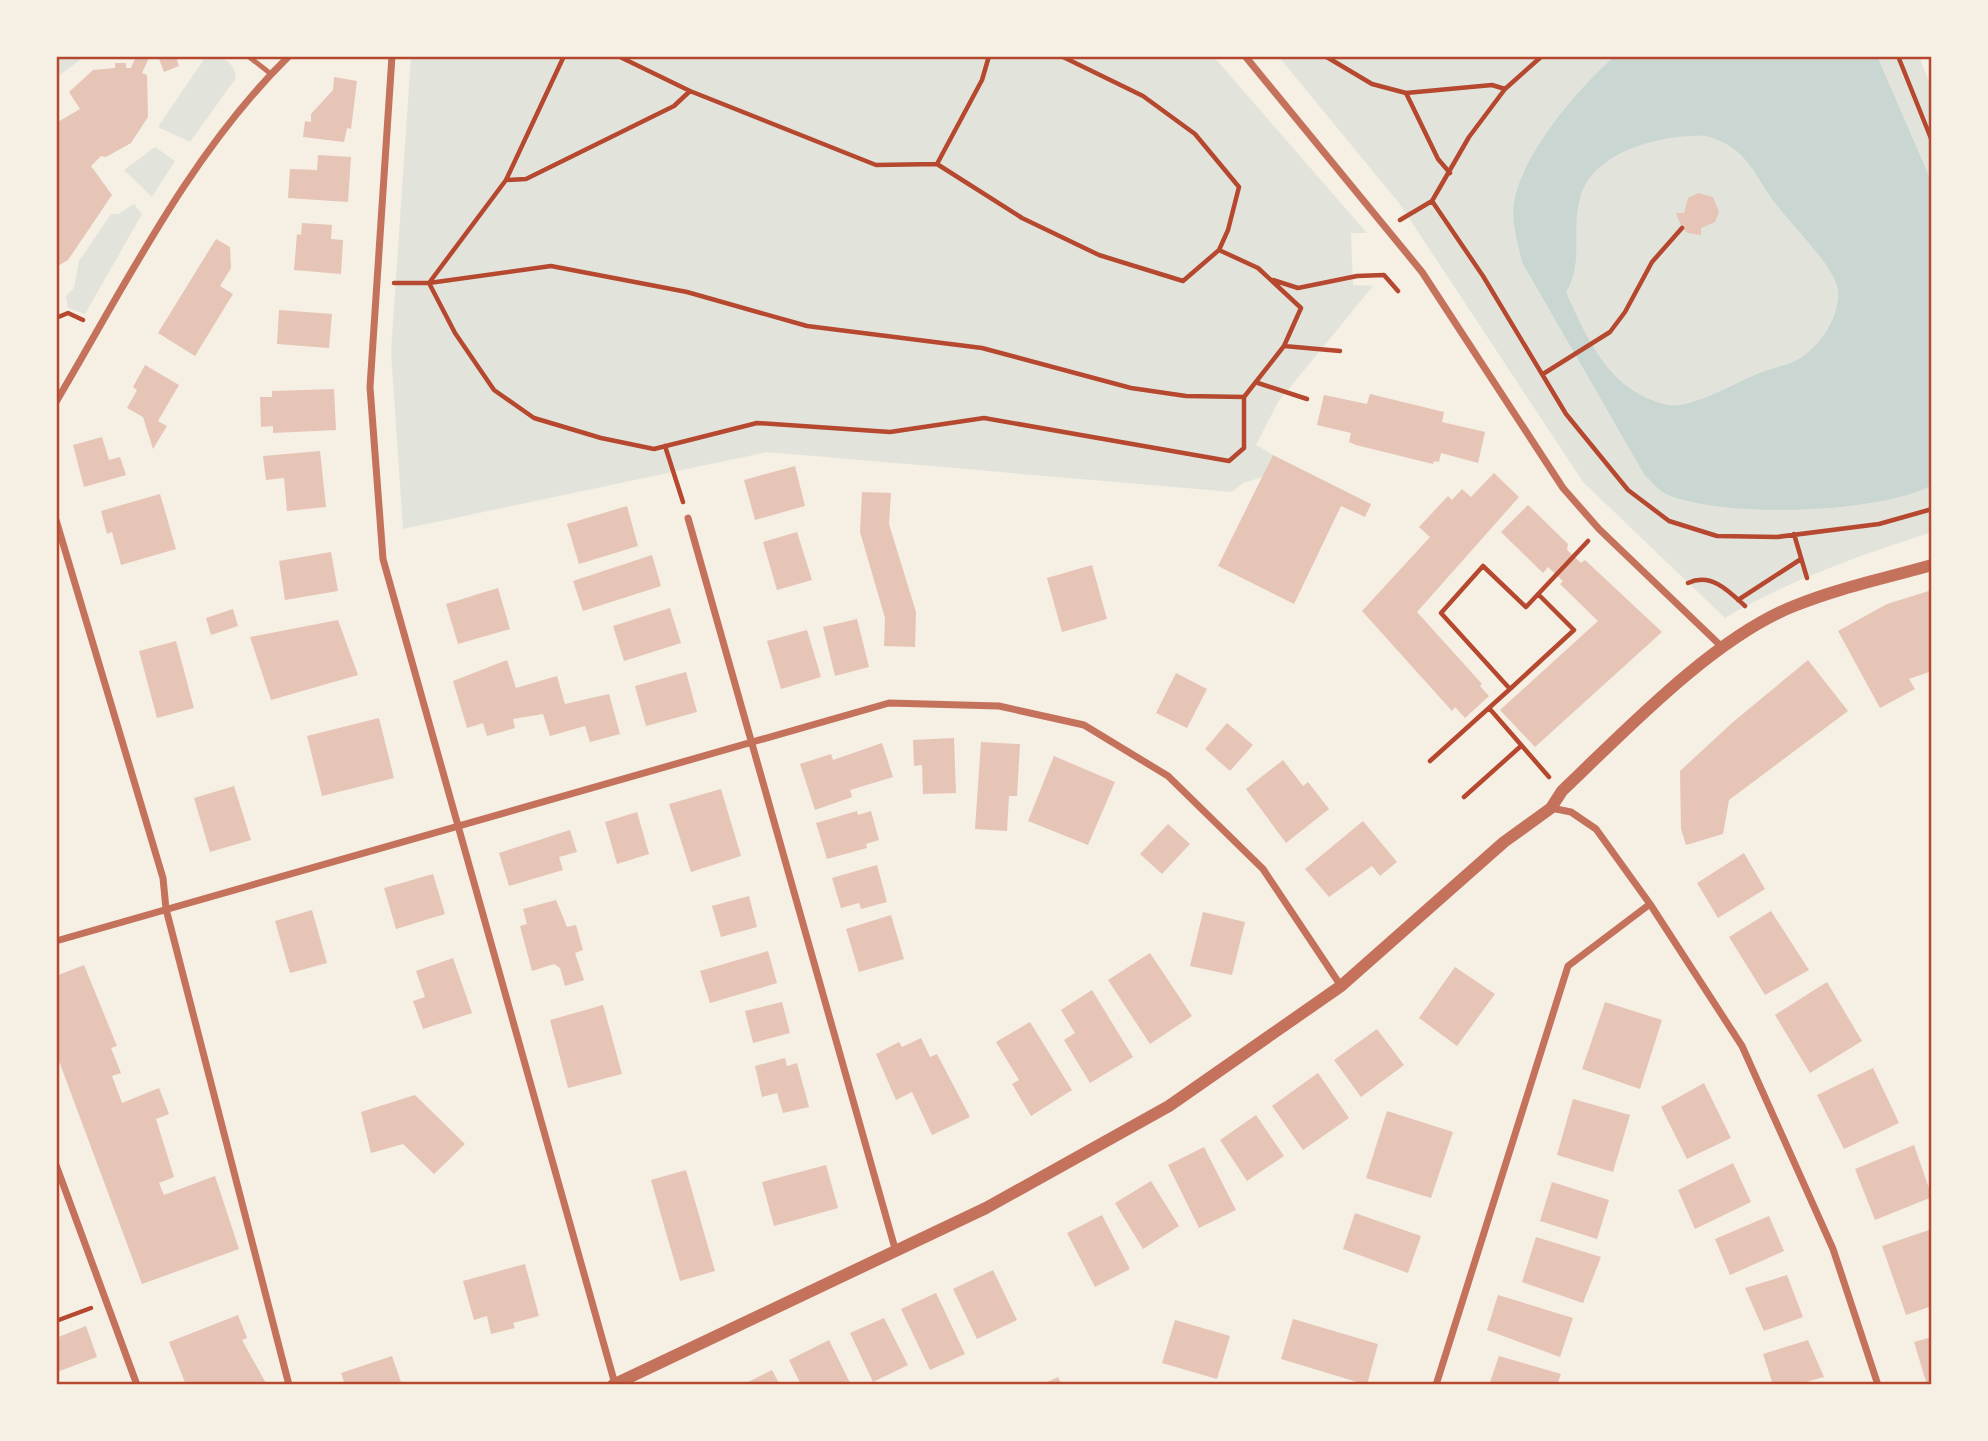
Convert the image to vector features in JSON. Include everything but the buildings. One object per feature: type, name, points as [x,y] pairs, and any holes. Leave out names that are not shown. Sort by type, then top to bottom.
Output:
[{"type":"street","points":[[56,402],[186,186],[225,130],[289,56]]},
{"type":"street","points":[[392,56],[370,387],[383,559],[460,826],[614,1385],[896,1252],[1072,1163],[1169,1106],[1341,986],[1510,837],[1551,808],[1562,791],[1723,647],[1754,626],[1793,606],[1932,565]]},
{"type":"street","points":[[1245,56],[1422,272],[1563,488],[1599,529],[1723,647]]},
{"type":"street","points":[[688,518],[896,1252]]},
{"type":"street","points":[[56,520],[163,878],[166,909],[289,1385]]},
{"type":"street","points":[[56,941],[889,703],[999,706],[1084,725],[1168,776],[1263,869],[1341,986]]},
{"type":"street","points":[[1551,808],[1571,812],[1596,829],[1650,904],[1742,1046],[1833,1249],[1878,1385]]},
{"type":"street","points":[[1436,1385],[1568,966],[1650,904]]},
{"type":"street","points":[[56,1166],[59,1182],[137,1385]]},
{"type":"lane","points":[[248,56],[271,74]]},
{"type":"path","points":[[429,283],[506,180],[564,56]]},
{"type":"path","points":[[618,56],[690,91],[876,165],[937,164],[1022,218],[1099,255],[1183,281],[1219,250],[1228,230],[1239,187],[1195,134],[1143,96],[1061,56]]},
{"type":"path","points":[[937,164],[982,80],[989,56]]},
{"type":"path","points":[[1325,56],[1372,84],[1406,93],[1493,85],[1505,89]]},
{"type":"path","points":[[1387,228],[1432,201],[1469,137],[1505,89],[1542,56]]},
{"type":"path","points":[[1898,56],[1932,141]]},
{"type":"path","points":[[506,180],[526,179],[674,106],[690,91]]},
{"type":"path","points":[[1406,93],[1438,159],[1450,173]]},
{"type":"path","points":[[1432,201],[1566,414],[1628,490],[1669,521],[1717,536],[1794,534],[1879,524],[1932,509]]},
{"type":"path","points":[[1543,374],[1610,332],[1625,312],[1652,262],[1682,228]]},
{"type":"path","points":[[429,283],[455,333],[494,390],[534,418],[601,438],[654,449],[757,423],[890,432],[984,418],[1229,461],[1244,448],[1244,397],[1258,383],[1284,346],[1301,308],[1258,268],[1219,250]]},
{"type":"path","points":[[377,283],[429,283],[551,266],[687,292],[807,326],[982,348],[1131,388],[1186,396],[1244,397]]},
{"type":"path","points":[[1272,279],[1298,288],[1357,276],[1384,275],[1398,291]]},
{"type":"path","points":[[56,318],[68,313],[99,329]]},
{"type":"path","points":[[1284,346],[1340,351]]},
{"type":"path","points":[[1258,383],[1307,399]]},
{"type":"path","points":[[665,446],[688,518]]},
{"type":"path","points":[[1510,689],[1441,613],[1483,566],[1526,607],[1599,529]]},
{"type":"path","points":[[1794,534],[1807,578]]},
{"type":"path","points":[[1738,600],[1801,559]]},
{"type":"path","points":[[1688,583],[1695,579],[1714,582],[1745,606]]},
{"type":"path","points":[[1430,761],[1574,630],[1538,594]]},
{"type":"path","points":[[1489,708],[1562,791]]},
{"type":"path","points":[[1464,797],[1521,746]]},
{"type":"path","points":[[56,1321],[106,1302]]},
{"type":"shaded area","points":[[56,56],[85,56],[56,78]]},
{"type":"shaded area","points":[[206,56],[226,61],[233,67],[236,78],[190,142],[158,127]]},
{"type":"shaded area","points":[[411,56],[1213,56],[1367,233],[1351,233],[1353,285],[1373,286],[1278,402],[1256,445],[1273,455],[1262,477],[1243,483],[1232,492],[767,452],[403,529],[391,352]]},
{"type":"shaded area","points":[[1278,56],[1919,56],[1932,90],[1932,532],[1800,580],[1725,618],[1583,482],[1399,203]]},
{"type":"shaded area","points":[[1615,56],[1877,56],[1932,183],[1932,485],[1908,495],[1876,502],[1840,507],[1762,510],[1693,502],[1668,495],[1644,474],[1522,262],[1514,225],[1514,203],[1528,164],[1569,103]],"holes":[[[1689,136],[1706,136],[1721,141],[1749,164],[1779,208],[1813,247],[1835,280],[1838,299],[1829,328],[1798,360],[1762,372],[1702,399],[1668,405],[1631,389],[1616,376],[1593,346],[1566,292],[1575,270],[1580,198],[1587,181],[1599,168],[1632,148]]]},
{"type":"shaded area","points":[[155,147],[175,161],[152,197],[124,170]]},
{"type":"shaded area","points":[[134,204],[142,214],[85,314],[68,308],[66,296],[74,288],[79,261],[111,214],[118,214]]}]
